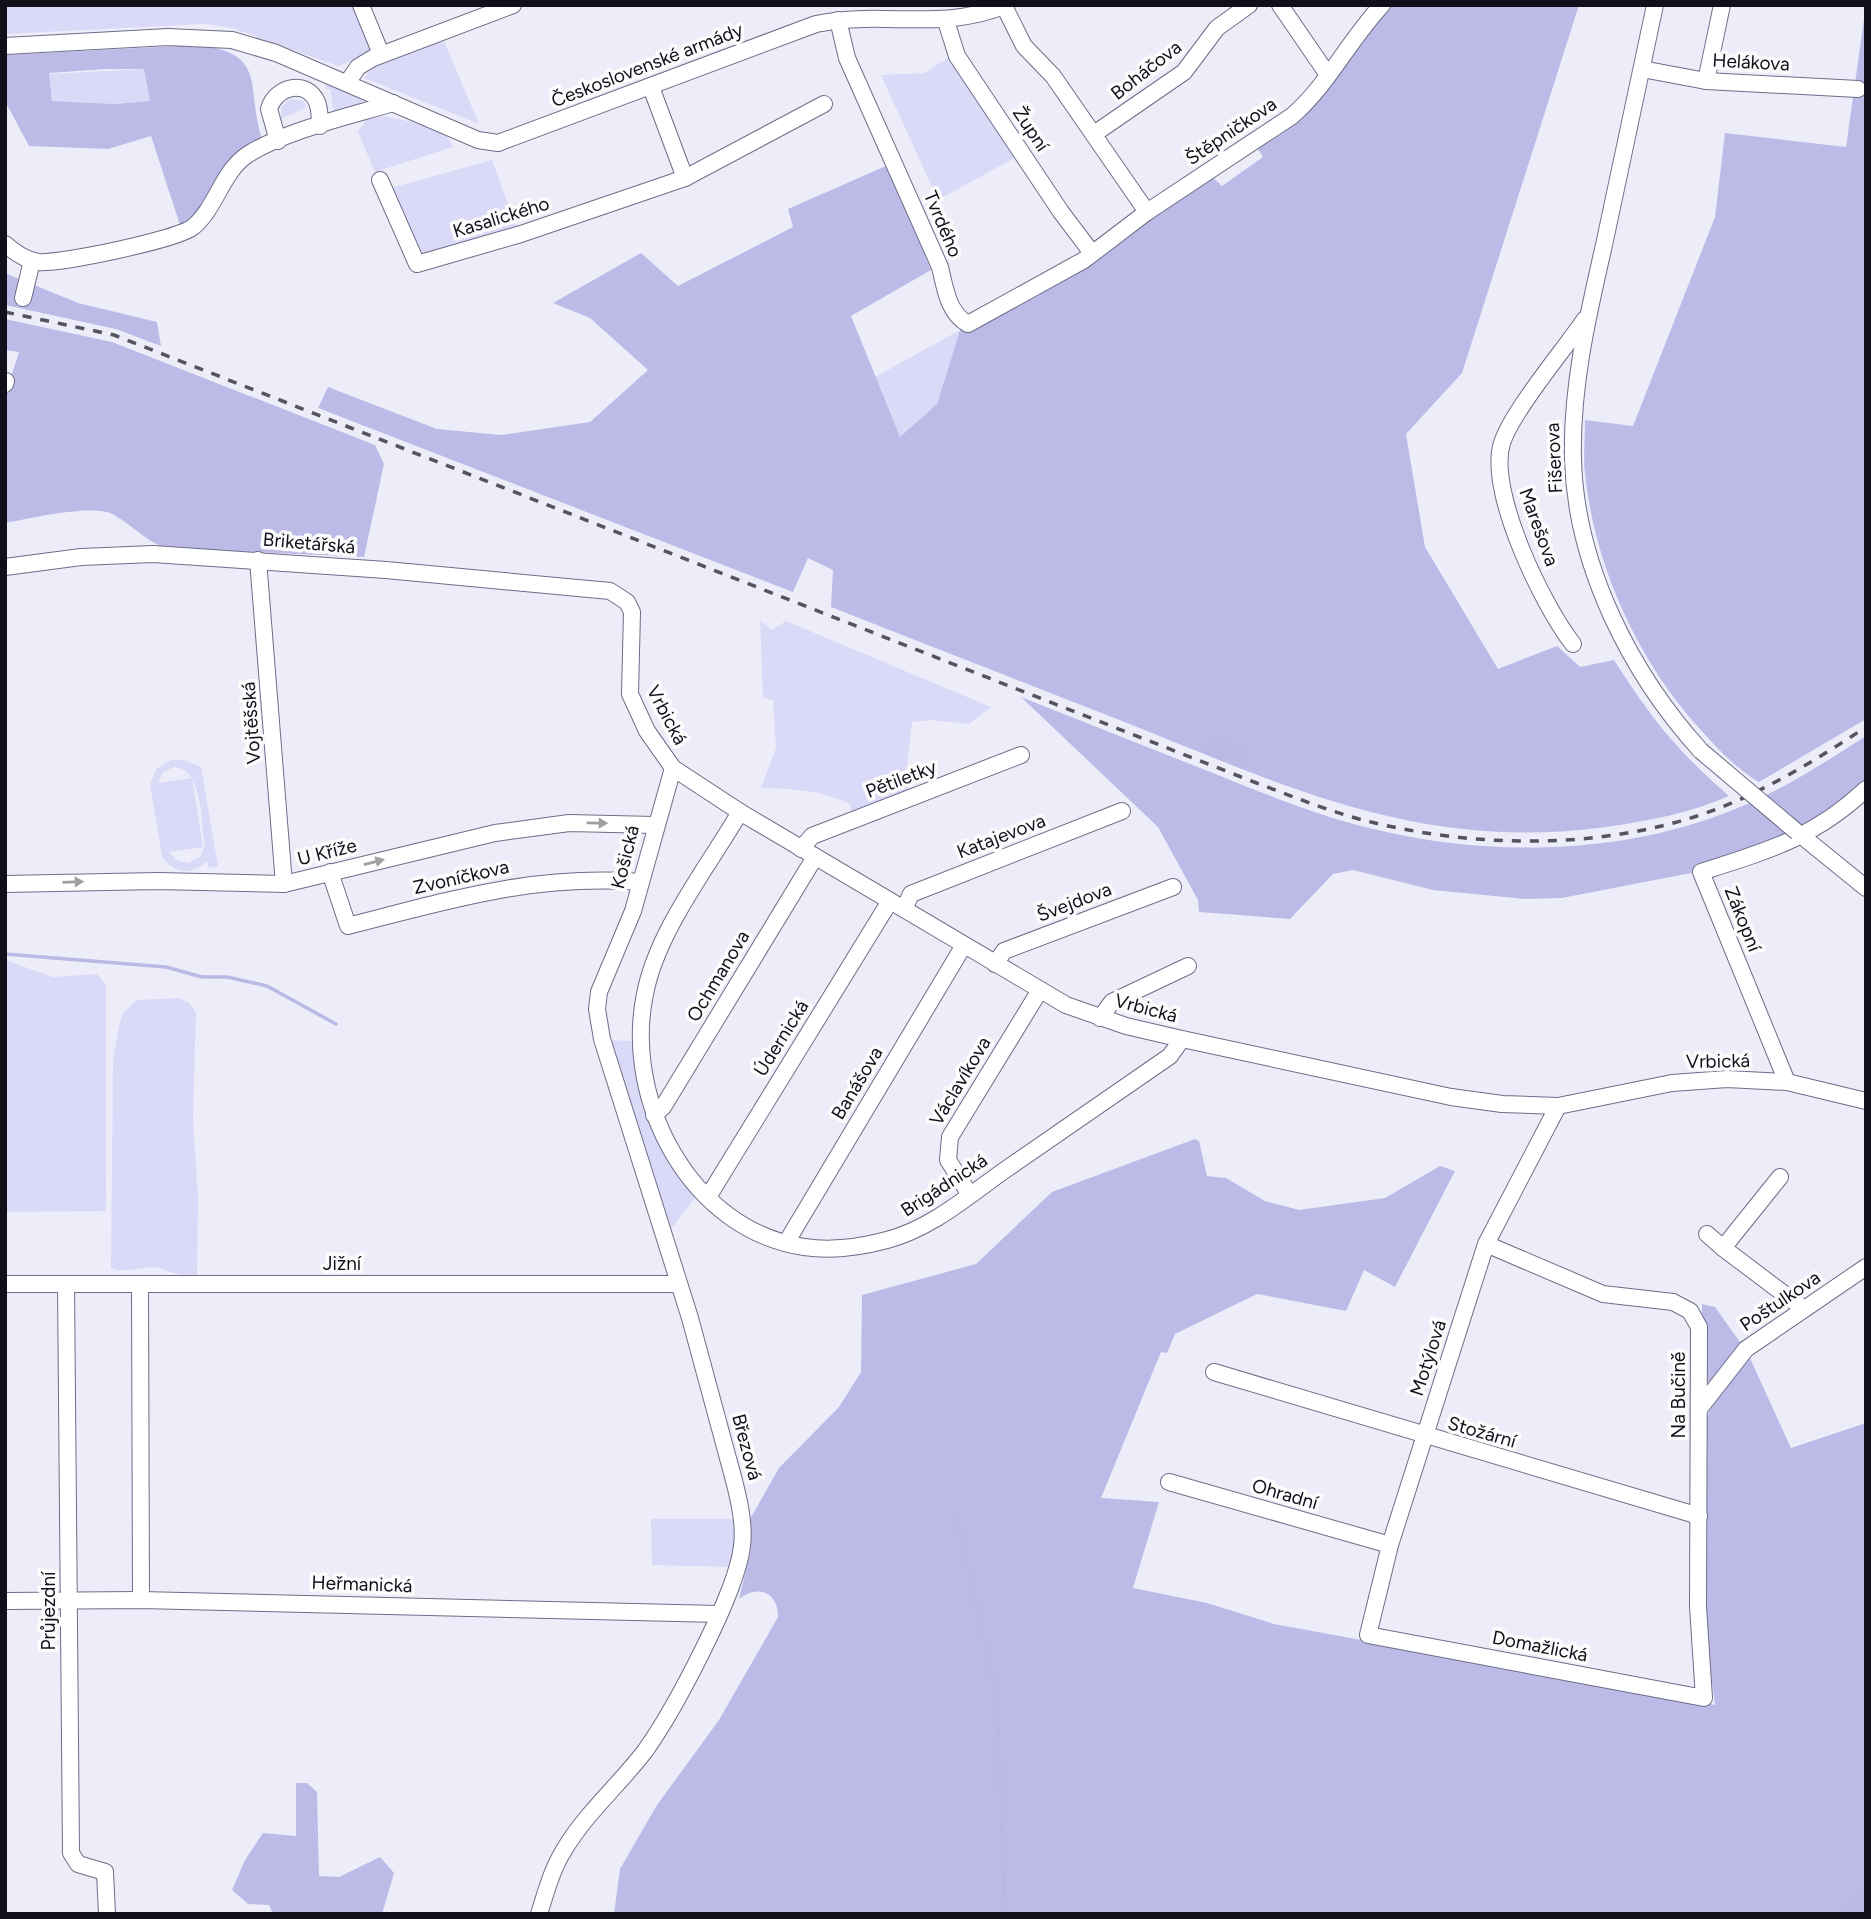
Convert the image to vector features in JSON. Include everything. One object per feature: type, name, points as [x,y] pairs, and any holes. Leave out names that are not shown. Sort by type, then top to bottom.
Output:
[{"type":"street","points":[[361,5],[381,54]]},
{"type":"street","points":[[347,83],[358,67],[381,54],[513,5]]},
{"type":"street","name":"Boháčova","points":[[1094,134],[1184,72],[1217,28],[1249,5]]},
{"type":"street","points":[[1280,5],[1328,75]]},
{"type":"street","name":"Fišerova","points":[[1655,5],[1589,314],[1573,412],[1573,463],[1580,517],[1598,578],[1637,668],[1677,725],[1701,751],[1866,888]]},
{"type":"street","points":[[1706,81],[1722,5]]},
{"type":"street","points":[[1005,6],[1024,46],[1053,76],[1147,212]]},
{"type":"street","name":"Československé armády","points":[[5,46],[192,36],[239,41],[276,53],[478,140],[498,143],[798,30],[838,20],[946,21],[1005,6]]},
{"type":"street","name":"Štěpničkova","points":[[1077,264],[1147,212],[1292,116],[1310,101],[1374,8]]},
{"type":"street","name":"Tvrdého","points":[[838,20],[847,58],[940,267],[947,300],[962,321],[968,324],[1077,264]]},
{"type":"street","name":"Župní","points":[[946,21],[957,56],[1061,212],[1092,253]]},
{"type":"street","name":"Helákova","points":[[1642,69],[1706,81],[1858,89]]},
{"type":"street","points":[[651,87],[685,178]]},
{"type":"street","points":[[278,141],[269,109],[275,96],[287,89],[301,89],[313,96],[319,109],[320,126]]},
{"type":"street","points":[[5,244],[32,261],[49,261],[181,234],[202,218],[245,156],[278,141],[393,103]]},
{"type":"street","name":"Kasalického","points":[[380,180],[417,264],[521,234],[685,178],[824,104]]},
{"type":"street","points":[[23,298],[32,261]]},
{"type":"street","name":"Marešova","points":[[1573,644],[1556,622],[1516,535],[1507,510],[1500,464],[1502,443],[1513,422],[1589,314]]},
{"type":"street","points":[[1548,372],[1561,373],[1578,381]]},
{"type":"street","name":"Briketářská","points":[[5,567],[116,554],[258,560],[610,591]]},
{"type":"street","name":"Vojtěšská","points":[[258,560],[284,884]]},
{"type":"street","name":"Vrbická","points":[[610,591],[627,602],[632,612],[630,694],[647,731],[673,768],[740,812],[1066,1005],[1100,1018],[1182,1039],[1451,1097],[1502,1104],[1558,1106],[1672,1083],[1727,1079],[1787,1082],[1866,1101]]},
{"type":"street","name":"Pětiletky","points":[[808,853],[812,836],[1021,755]]},
{"type":"street","name":"Košická","points":[[614,956],[641,882],[673,768]]},
{"type":"street","points":[[1800,834],[1851,803],[1866,789]]},
{"type":"street","name":"Katajevova","points":[[897,905],[911,894],[1122,811]]},
{"type":"street","name":"Brigádnická","points":[[740,812],[667,934],[645,992],[640,1037],[642,1066],[654,1115],[678,1162],[708,1196],[742,1225],[786,1243],[829,1249],[887,1240],[921,1228],[1170,1056],[1182,1039]]},
{"type":"street","name":"U Kříže","points":[[5,884],[158,881],[284,884],[495,833],[569,823],[655,825]]},
{"type":"street","name":"Zákopní","points":[[1787,1082],[1701,872],[1783,846],[1800,834]]},
{"type":"street","name":"Ochmanova","points":[[654,1115],[663,1107],[808,853]]},
{"type":"street","name":"Zvoníčkova","points":[[330,873],[348,926],[514,886],[596,879],[641,882]]},
{"type":"street","name":"Švejdova","points":[[995,964],[1004,951],[1173,887]]},
{"type":"street","name":"Údernická","points":[[708,1196],[897,905]]},
{"type":"street","name":"Banášova","points":[[786,1243],[964,945]]},
{"type":"street","name":"Březová","points":[[539,1914],[563,1851],[587,1818],[644,1752],[672,1710],[718,1614],[742,1546],[738,1496],[679,1284],[602,1039],[597,1009],[599,992],[614,956]]},
{"type":"street","points":[[1100,1018],[1112,1002],[1188,966]]},
{"type":"street","name":"Václavíkova","points":[[970,1195],[948,1160],[950,1137],[1040,990]]},
{"type":"street","name":"Motýlová","points":[[1368,1634],[1390,1545],[1486,1244],[1558,1106]]},
{"type":"street","points":[[1723,1248],[1780,1177]]},
{"type":"street","points":[[1707,1234],[1804,1309]]},
{"type":"street","name":"Na Bučině","points":[[1486,1244],[1603,1294],[1674,1302],[1690,1311],[1699,1327],[1698,1607],[1704,1698]]},
{"type":"street","name":"Poštulkova","points":[[1699,1409],[1746,1349],[1866,1267]]},
{"type":"street","name":"Průjezdní","points":[[65,1283],[71,1853],[78,1864],[105,1872],[107,1914]]},
{"type":"street","name":"Jižní","points":[[5,1284],[679,1284]]},
{"type":"street","points":[[140,1284],[141,1600]]},
{"type":"street","name":"Stožární","points":[[1214,1373],[1699,1516]]},
{"type":"street","name":"Ohradní","points":[[1169,1482],[1390,1545]]},
{"type":"street","name":"Heřmanická","points":[[5,1601],[141,1600],[718,1614]]},
{"type":"street","name":"Domažlická","points":[[1368,1634],[1704,1698]]},
{"type":"shaded area","points":[[5,5],[354,5],[372,53],[338,66],[232,28],[204,24],[5,34]]},
{"type":"shaded area","points":[[1389,5],[1579,5],[1462,373],[1406,434],[1425,547],[1498,669],[1557,646],[1580,667],[1614,660],[1666,733],[1694,764],[1729,796],[1684,812],[1653,819],[1606,827],[1539,832],[1476,830],[1415,822],[1357,808],[1242,769],[831,607],[833,570],[808,558],[793,592],[318,408],[328,387],[437,429],[501,435],[590,422],[648,370],[590,318],[553,303],[641,253],[678,286],[793,227],[788,209],[888,165],[931,270],[851,316],[900,437],[937,404],[960,330],[1006,306],[1211,176],[1222,186],[1263,157],[1256,146],[1303,118]]},
{"type":"shaded area","points":[[1866,5],[1866,719],[1759,782],[1727,757],[1677,701],[1656,672],[1622,610],[1598,543],[1590,509],[1584,468],[1585,420],[1633,426],[1715,217],[1725,133],[1846,147]]},
{"type":"shaded area","points":[[444,41],[479,124],[364,78],[374,67]]},
{"type":"shaded area","points":[[197,45],[220,49],[236,56],[245,65],[253,89],[262,139],[192,216],[180,225],[151,136],[108,149],[29,146],[5,101],[5,55]],"holes":[[[144,69],[150,101],[115,104],[52,101],[49,73]]]},
{"type":"shaded area","points":[[951,56],[1018,156],[938,200],[881,75],[924,73]]},
{"type":"shaded area","points":[[176,63],[151,101],[115,104],[52,101],[49,74],[144,69]]},
{"type":"shaded area","points":[[324,81],[365,98],[362,103],[334,114],[330,89],[327,90]]},
{"type":"shaded area","points":[[290,99],[302,101],[307,107],[281,119],[281,107]]},
{"type":"shaded area","points":[[381,116],[434,129],[450,140],[453,147],[375,172],[358,132],[366,120]]},
{"type":"shaded area","points":[[492,160],[518,231],[420,259],[391,188]]},
{"type":"shaded area","points":[[5,273],[78,303],[157,322],[161,346],[116,329],[5,305]]},
{"type":"shaded area","points":[[5,319],[112,342],[375,445],[384,464],[364,557],[165,548],[114,515],[104,512],[77,511],[5,523],[5,396],[19,352],[6,350],[5,362]]},
{"type":"shaded area","points":[[960,330],[937,404],[900,437],[875,377]]},
{"type":"shaded area","points":[[760,620],[772,630],[786,621],[991,707],[969,724],[931,720],[912,722],[906,774],[910,793],[852,813],[850,804],[829,796],[761,788],[776,748],[773,700],[763,698]]},
{"type":"shaded area","points":[[1021,697],[1320,814],[1401,835],[1492,847],[1584,845],[1674,829],[1737,809],[1756,800],[1866,736],[1866,784],[1782,844],[1691,873],[1562,898],[1525,899],[1433,890],[1353,870],[1333,874],[1290,919],[1199,912],[1198,900],[1158,827]]},
{"type":"shaded area","points":[[1212,739],[1236,744],[1245,752],[1250,765],[1219,759],[1203,752],[1203,746]]},
{"type":"shaded area","points":[[171,760],[184,760],[201,767],[218,866],[209,868],[207,861],[195,869],[183,871],[166,862],[162,856],[150,785],[156,769]],"holes":[[[174,767],[183,770],[191,778],[158,783],[163,772]],[[192,780],[205,846],[201,856],[188,863],[176,860],[169,852],[203,847]]]},
{"type":"shaded area","points":[[5,960],[53,977],[97,974],[106,985],[106,1211],[5,1212]]},
{"type":"shaded area","points":[[178,998],[188,1002],[196,1012],[193,1119],[198,1198],[197,1275],[151,1267],[117,1270],[111,1268],[113,1060],[119,1025],[123,1013],[137,1000]]},
{"type":"shaded area","points":[[608,1040],[632,1041],[639,1085],[652,1123],[671,1158],[698,1194],[668,1233]]},
{"type":"shaded area","points":[[1195,1139],[1199,1141],[1207,1176],[1226,1178],[1265,1201],[1299,1210],[1385,1198],[1440,1166],[1455,1171],[1395,1287],[1364,1270],[1346,1311],[1257,1294],[1175,1334],[1167,1353],[1161,1352],[1101,1498],[1159,1502],[1133,1588],[1207,1603],[1274,1624],[1715,1705],[1703,1614],[1706,1420],[1712,1404],[1749,1356],[1791,1448],[1866,1423],[1866,1914],[614,1914],[620,1869],[657,1805],[719,1720],[778,1617],[775,1602],[766,1593],[753,1592],[739,1599],[751,1550],[750,1519],[779,1468],[839,1407],[861,1372],[862,1295],[976,1264],[1052,1192]]},
{"type":"shaded area","points":[[1702,1304],[1715,1307],[1742,1345],[1714,1384],[1702,1378]]},
{"type":"shaded area","points":[[651,1519],[735,1519],[737,1540],[731,1567],[652,1565]]},
{"type":"shaded area","points":[[296,1783],[307,1783],[317,1792],[319,1876],[339,1877],[380,1857],[394,1873],[382,1914],[273,1914],[269,1905],[248,1904],[232,1890],[245,1860],[263,1833],[296,1836]]},
{"type":"shaded area","points":[[1866,1886],[1866,1914],[1848,1914],[1844,1905]]},
{"type":"waterway","points":[[5,954],[166,967],[202,977],[227,977],[267,986],[336,1024]]},
{"type":"waterway","points":[[956,1515],[997,1697],[1005,1914]]},
{"type":"railway","points":[[5,312],[114,335],[1306,802],[1359,819],[1403,829],[1447,836],[1539,841],[1585,839],[1674,823],[1717,809],[1756,792],[1866,727]]}]
